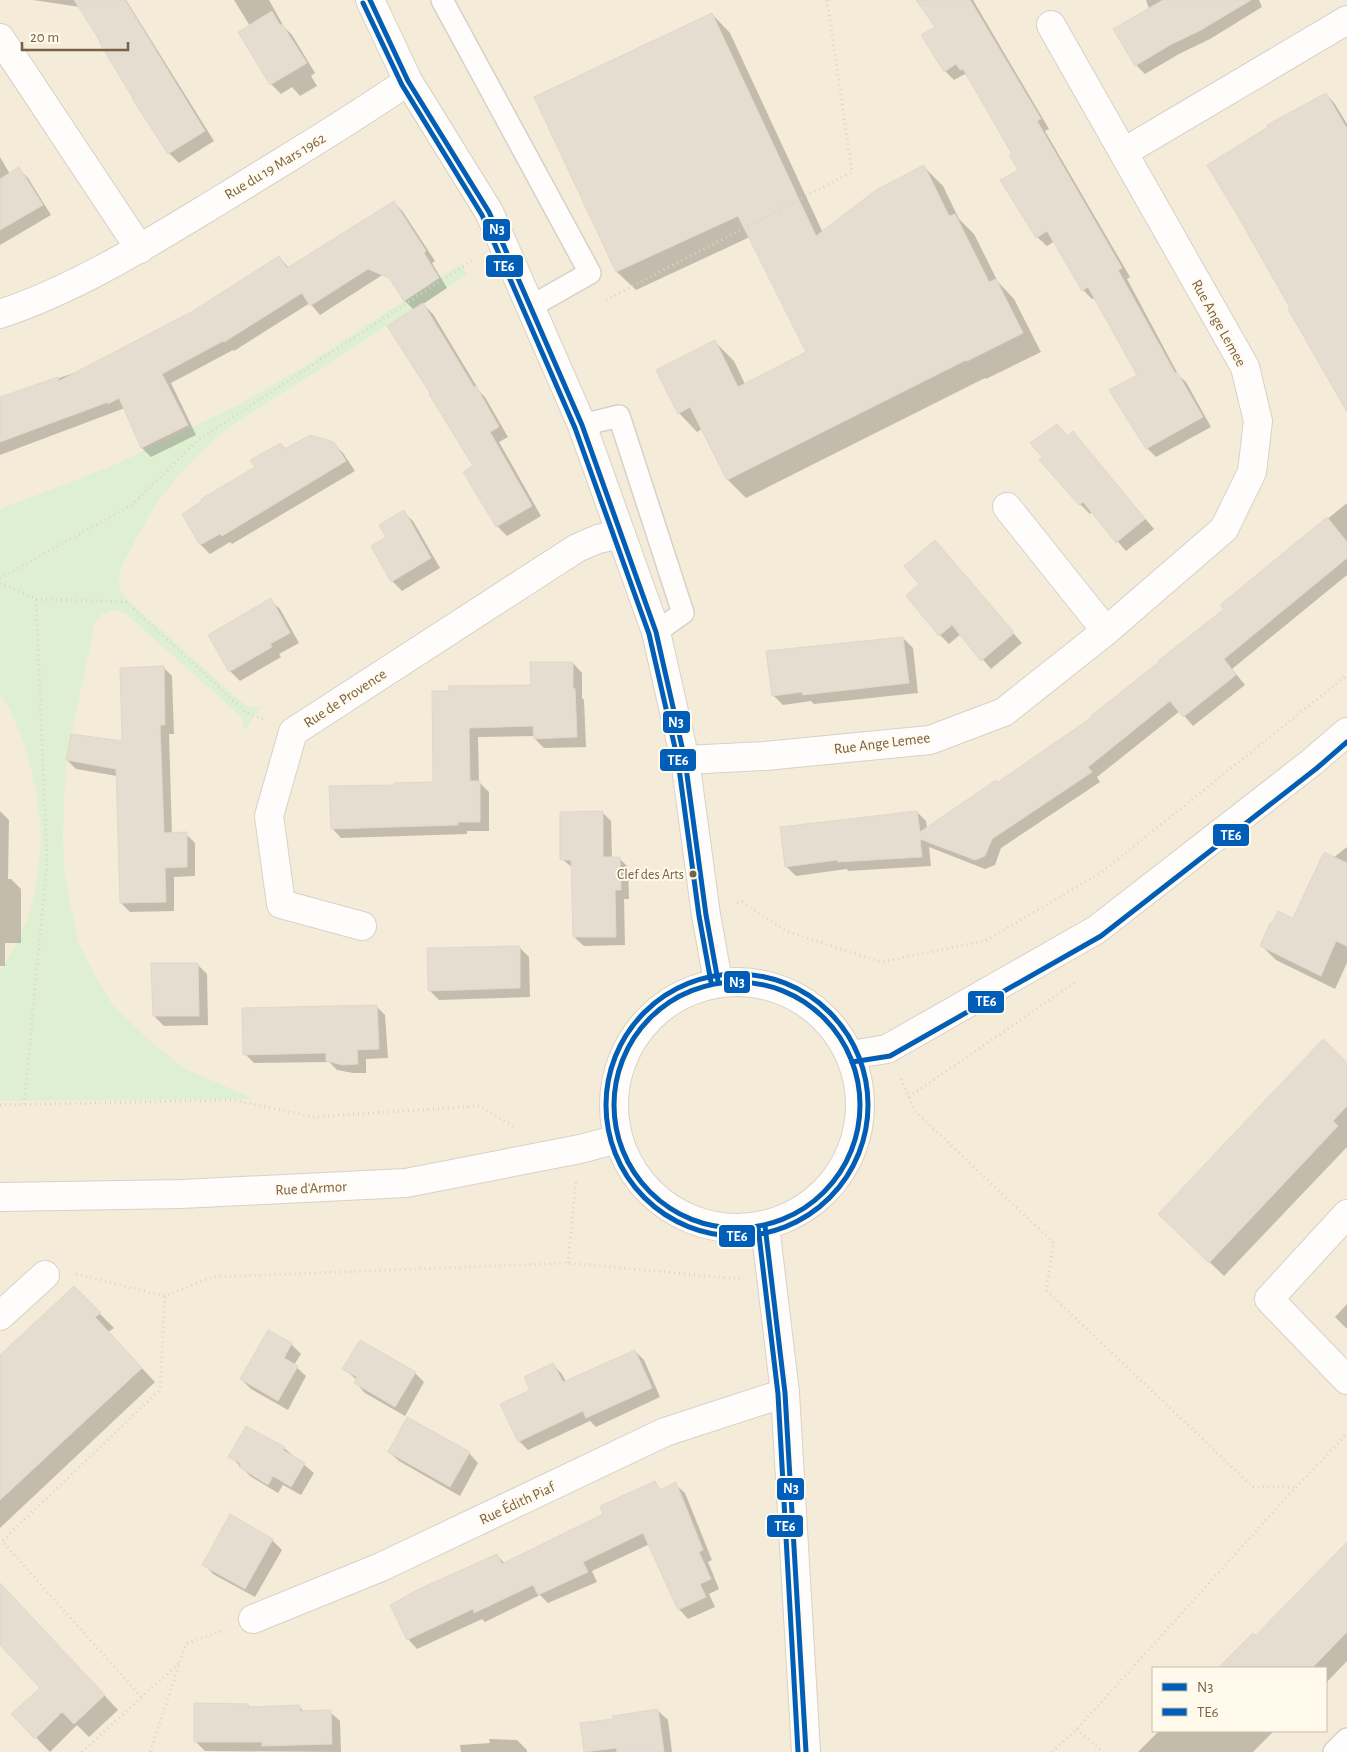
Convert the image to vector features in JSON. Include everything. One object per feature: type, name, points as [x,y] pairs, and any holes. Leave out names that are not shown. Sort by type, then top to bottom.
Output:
[{"type":"street","points":[[370,0],[408,81],[489,212],[582,425],[656,632],[685,760],[706,915],[718,982]]},
{"type":"street","points":[[1124,152],[1347,20]]},
{"type":"street","name":"Rue Ange Lemee","points":[[685,760],[765,756],[930,740],[1004,712],[1106,631],[1224,529],[1252,472],[1258,421],[1245,367],[1051,25]]},
{"type":"street","points":[[0,38],[140,249]]},
{"type":"street","name":"Rue du 19 Mars 1962","points":[[0,314],[33,303],[140,249],[362,113],[408,81]]},
{"type":"street","points":[[1007,507],[1106,631]]},
{"type":"street","name":"Rue de Provence","points":[[362,926],[281,904],[268,816],[293,732],[577,548],[598,539],[621,534]]},
{"type":"street","points":[[851,1055],[887,1049],[1096,930],[1312,762],[1347,732]]},
{"type":"street","points":[[718,982],[758,982],[797,996],[829,1021],[851,1055],[861,1090],[859,1126],[848,1160],[827,1190],[799,1212],[766,1226],[728,1228],[691,1220],[659,1201],[633,1173],[618,1139],[613,1097],[622,1056],[645,1021],[678,995],[718,982]]},
{"type":"street","name":"Rue d'Armor","points":[[0,1198],[181,1194],[406,1183],[580,1150],[618,1139]]},
{"type":"street","points":[[1347,1214],[1269,1300],[1347,1380]]},
{"type":"street","points":[[766,1226],[785,1394],[806,1752]]},
{"type":"street","points":[[0,1316],[45,1275]]},
{"type":"street","name":"Rue Édith Piaf","points":[[253,1619],[381,1567],[665,1432],[785,1394]]},
{"type":"lane","points":[[442,0],[590,272],[530,307]]},
{"type":"lane","points":[[582,425],[618,416],[683,613],[656,632]]},
{"type":"lane","points":[[1334,1752],[1347,1739]]},
{"type":"path","points":[[604,301],[852,172],[827,0]]},
{"type":"path","points":[[0,578],[132,505],[198,440],[501,241]]},
{"type":"path","points":[[0,583],[36,599],[126,602],[246,713],[293,732]]},
{"type":"path","points":[[24,1104],[47,860],[36,599]]},
{"type":"path","points":[[706,915],[742,902],[786,931],[881,962],[985,941],[1102,872],[1347,675]]},
{"type":"path","points":[[887,1049],[915,1111],[1054,1243],[1046,1290],[1253,1487],[1296,1487]]},
{"type":"path","points":[[0,1105],[233,1100],[314,1117],[479,1106],[516,1128],[525,1131]]},
{"type":"path","points":[[568,1263],[580,1150]]},
{"type":"path","points":[[45,1275],[77,1274],[165,1296],[213,1277],[568,1263],[772,1282]]},
{"type":"path","points":[[141,1697],[1,1541],[160,1390],[165,1296]]},
{"type":"path","points":[[1052,1752],[1077,1729],[1296,1487],[1347,1434]]},
{"type":"path","points":[[150,1752],[186,1644],[253,1619]]},
{"type":"path","points":[[82,1752],[181,1661]]},
{"type":"path","points":[[1077,1729],[1103,1752]]},
{"type":"shaded area","points":[[0,0],[1347,0],[1347,1752],[0,1752]]},
{"type":"green space","points":[[462,263],[467,275],[231,426],[215,439],[174,481],[141,529],[123,564],[119,585],[130,602],[245,705],[261,707],[244,730],[243,720],[238,714],[126,614],[112,610],[101,615],[95,622],[66,760],[63,835],[65,878],[79,944],[112,1004],[150,1041],[186,1069],[254,1099],[0,1101],[0,971],[12,952],[29,915],[38,877],[41,837],[37,793],[26,748],[10,710],[0,696],[0,509],[112,466],[242,403],[297,371]]},
{"type":"building","points":[[74,0],[125,0],[205,131],[168,154],[133,100],[100,41]]},
{"type":"building","points":[[916,0],[970,0],[1041,119],[1037,121],[1122,268],[1118,270],[1175,373],[1177,372],[1203,417],[1146,449],[1109,390],[1137,375],[1088,287],[1082,291],[1047,231],[1036,238],[1000,180],[1018,170],[1009,155],[1012,154],[963,69],[960,70],[956,64],[944,72],[921,35],[935,27]]},
{"type":"building","points":[[1163,0],[1251,0],[1135,66],[1113,29]]},
{"type":"building","points":[[272,11],[307,63],[270,85],[238,32]]},
{"type":"building","points":[[712,13],[816,236],[876,190],[924,165],[949,216],[955,214],[989,282],[996,279],[1023,333],[727,480],[690,407],[678,414],[656,370],[715,340],[738,387],[806,352],[738,216],[616,272],[534,97]]},
{"type":"building","points":[[1326,93],[1347,129],[1347,412],[1288,309],[1290,308],[1207,165],[1268,127],[1267,125]]},
{"type":"building","points":[[19,167],[43,205],[0,230],[0,179]]},
{"type":"building","points":[[394,201],[426,251],[424,253],[439,278],[404,301],[389,278],[368,269],[310,306],[302,293],[224,342],[162,374],[188,425],[141,448],[119,398],[108,404],[108,402],[0,442],[0,397],[58,377],[59,381],[193,311],[279,256],[287,268]]},
{"type":"building","points":[[423,303],[474,387],[476,386],[499,427],[490,432],[532,506],[496,527],[463,472],[473,466],[430,393],[387,326]]},
{"type":"building","points":[[1057,424],[1068,436],[1073,431],[1145,519],[1116,543],[1083,502],[1079,505],[1039,460],[1042,457],[1030,443]]},
{"type":"building","points":[[310,435],[334,442],[346,461],[222,536],[220,534],[200,545],[182,514],[202,501],[201,499],[255,467],[250,460],[281,443],[285,449]]},
{"type":"building","points":[[404,510],[431,558],[391,582],[371,546],[386,537],[379,525]]},
{"type":"building","points":[[1327,517],[1347,542],[1347,558],[1224,659],[1236,675],[1183,717],[1170,701],[1088,767],[1092,772],[992,839],[985,856],[975,860],[920,839],[922,857],[838,862],[837,860],[785,867],[780,827],[917,811],[920,832],[996,780],[998,782],[1092,717],[1158,661],[1224,609],[1220,605]]},
{"type":"building","points":[[935,540],[1013,631],[1013,634],[981,661],[952,625],[939,636],[906,596],[919,584],[904,566]]},
{"type":"building","points":[[271,598],[290,633],[270,644],[272,647],[229,672],[208,635]]},
{"type":"building","points":[[903,637],[909,683],[803,695],[802,692],[772,696],[766,651]]},
{"type":"building","points":[[530,662],[573,662],[577,737],[534,739],[533,726],[469,728],[470,781],[480,781],[480,822],[458,822],[458,825],[331,829],[329,786],[433,782],[432,691],[449,691],[448,686],[531,685]]},
{"type":"building","points":[[164,666],[165,725],[160,725],[164,833],[187,832],[187,867],[165,868],[166,902],[120,903],[116,769],[66,760],[71,734],[122,741],[120,668]]},
{"type":"building","points":[[603,811],[603,857],[620,857],[621,890],[615,890],[616,937],[573,937],[571,860],[560,860],[560,812]]},
{"type":"building","points":[[1324,852],[1347,863],[1347,946],[1336,941],[1321,976],[1260,946],[1270,923],[1272,923],[1278,911],[1293,918]]},
{"type":"building","points":[[520,946],[520,988],[428,991],[427,948]]},
{"type":"building","points":[[151,963],[198,963],[199,1016],[153,1016]]},
{"type":"building","points":[[377,1005],[379,1049],[357,1050],[358,1064],[343,1065],[326,1061],[326,1053],[243,1055],[242,1008]]},
{"type":"building","points":[[1323,1039],[1347,1062],[1347,1106],[1333,1121],[1338,1126],[1209,1263],[1158,1214]]},
{"type":"building","points":[[74,1286],[101,1313],[95,1317],[142,1368],[0,1500],[0,1355]]},
{"type":"building","points":[[268,1330],[292,1343],[284,1358],[298,1366],[278,1401],[240,1379]]},
{"type":"building","points":[[360,1340],[416,1372],[395,1407],[354,1383],[357,1377],[342,1369]]},
{"type":"building","points":[[635,1350],[652,1388],[586,1418],[583,1411],[518,1442],[500,1404],[530,1390],[524,1377],[553,1363],[563,1382]]},
{"type":"building","points":[[407,1417],[470,1452],[450,1487],[388,1452]]},
{"type":"building","points":[[246,1426],[285,1447],[283,1450],[305,1463],[291,1487],[273,1476],[268,1485],[239,1467],[241,1464],[228,1457]]},
{"type":"building","points":[[655,1481],[660,1490],[676,1482],[703,1550],[699,1552],[711,1579],[700,1584],[706,1597],[678,1610],[643,1533],[583,1562],[588,1572],[538,1595],[533,1585],[474,1613],[473,1609],[407,1640],[390,1605],[419,1589],[497,1554],[502,1564],[603,1514],[600,1506]]},
{"type":"building","points":[[230,1514],[273,1539],[245,1589],[202,1565]]},
{"type":"building","points":[[1347,1542],[1347,1632],[1313,1667],[1219,1667],[1253,1633],[1256,1635]]},
{"type":"building","points":[[0,1583],[105,1695],[74,1724],[62,1712],[35,1739],[11,1714],[40,1688],[0,1645]]},
{"type":"building","points":[[194,1703],[248,1704],[248,1707],[300,1705],[300,1711],[331,1710],[332,1744],[262,1746],[262,1742],[194,1742]]},
{"type":"building","points":[[658,1709],[664,1752],[617,1752],[616,1748],[584,1752],[580,1723],[613,1719],[612,1716]]},
{"type":"transit line","name":"N3","points":[[370,0],[408,81],[489,212],[582,425],[656,632],[685,760],[706,915],[718,981]]},
{"type":"transit line","name":"TE6","points":[[363,3],[402,85],[482,215],[575,428],[649,634],[678,761],[699,916],[711,982]]},
{"type":"transit line","name":"TE6","points":[[852,1062],[890,1056],[1101,936],[1317,768],[1347,742]]},
{"type":"transit line","name":"TE6","points":[[737,974],[762,977],[787,984],[810,996],[838,1022],[846,1032],[858,1055],[865,1080],[868,1105],[865,1130],[858,1155],[846,1178],[820,1206],[810,1214],[787,1226],[762,1233],[737,1236],[712,1233],[687,1226],[664,1214],[636,1188],[628,1178],[616,1155],[609,1130],[606,1105],[609,1080],[616,1055],[628,1032],[654,1004],[664,996],[687,984],[712,977],[737,974]]},
{"type":"transit line","name":"N3","points":[[725,982],[749,982],[773,987],[795,996],[824,1018],[846,1047],[851,1058],[858,1081],[860,1105],[858,1129],[851,1152],[846,1163],[824,1192],[795,1214],[773,1223],[749,1228],[725,1228],[701,1223],[679,1214],[659,1200],[642,1183],[628,1163],[619,1141],[614,1117],[614,1093],[619,1069],[628,1047],[642,1027],[659,1010],[679,996],[701,987],[725,982]]},
{"type":"transit line","name":"N3","points":[[765,1226],[785,1393],[806,1752]]},
{"type":"transit line","name":"TE6","points":[[758,1227],[778,1394],[798,1752]]},
{"type":"place","name":"Clef des Arts","points":[[693,874]]}]
